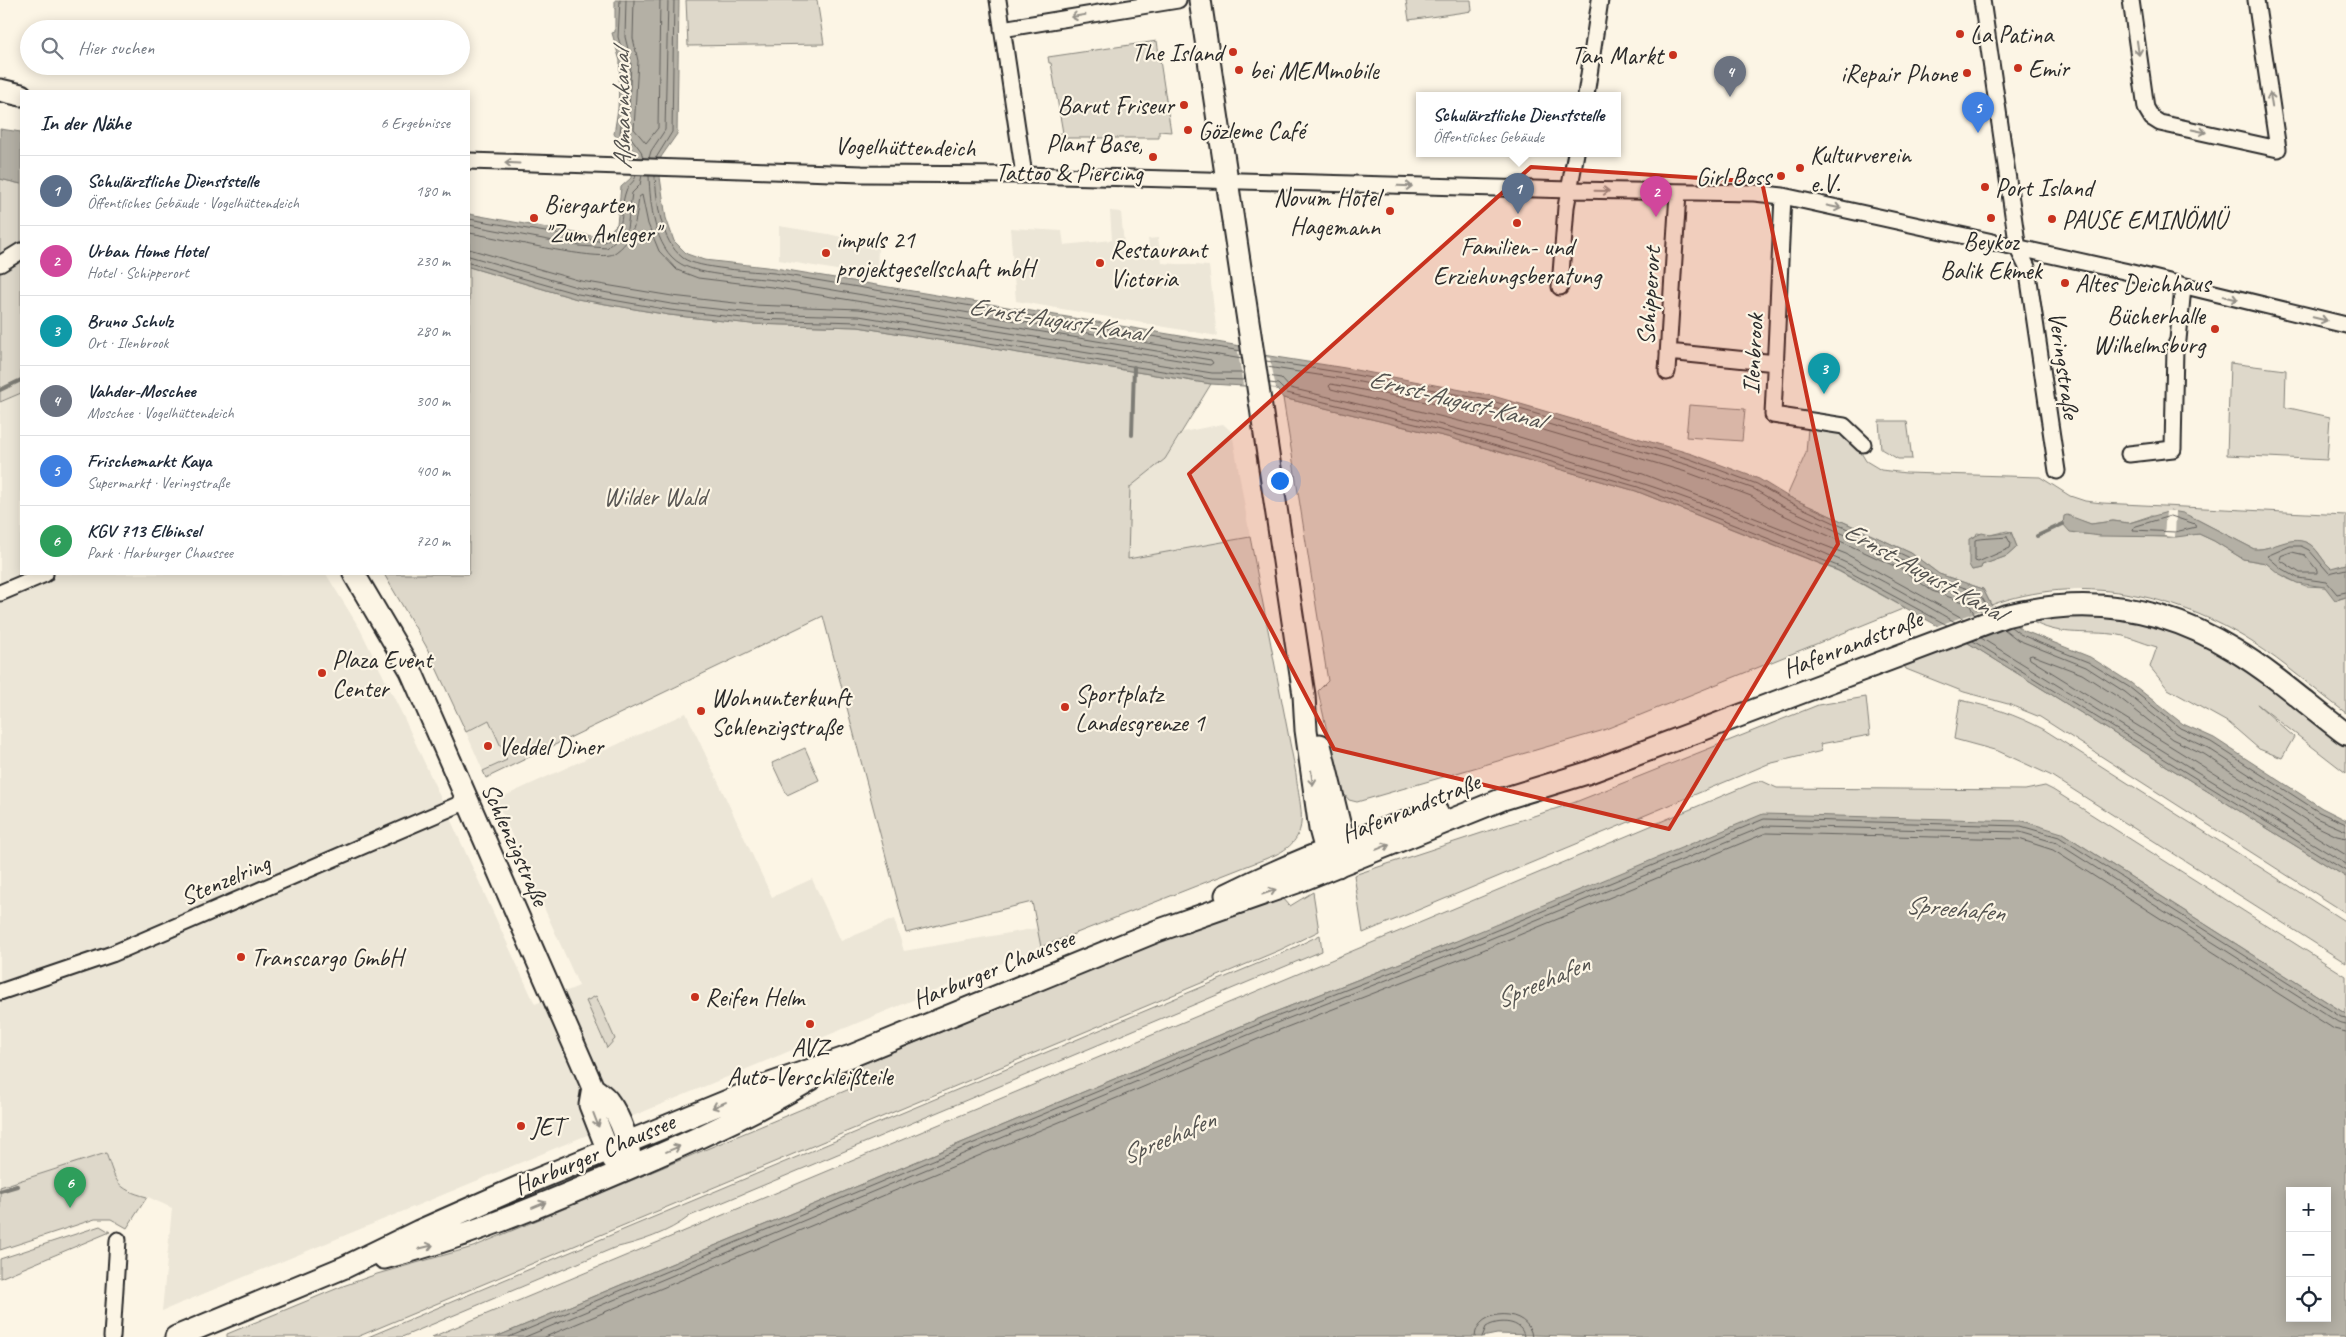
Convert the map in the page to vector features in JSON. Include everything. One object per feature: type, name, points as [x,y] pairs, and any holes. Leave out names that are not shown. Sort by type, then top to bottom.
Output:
[{"type":"main road","points":[[1200,0],[1304,695],[1316,728],[1336,853]]},
{"type":"main road","points":[[0,90],[20,95]]},
{"type":"main road","name":"Schlenzigstraße","points":[[355,575],[411,671],[593,1088],[608,1099],[627,1142],[631,1160],[628,1168],[615,1161],[608,1151],[590,1105],[593,1088]]},
{"type":"main road","name":"Hafenrandstraße","points":[[1336,853],[1596,769],[1948,636],[2042,607],[2094,604],[2132,608],[2178,621],[2199,630],[2235,650],[2346,734]]},
{"type":"main road","name":"Hafenrandstraße","points":[[1369,834],[1453,807],[1503,799]]},
{"type":"main road","name":"Harburger Chaussee","points":[[176,1337],[345,1267],[419,1231],[627,1142],[764,1086],[851,1056],[1157,930],[1297,882],[1336,853],[1369,834]]},
{"type":"main road","name":"Harburger Chaussee","points":[[345,1267],[450,1240],[494,1224],[698,1139],[749,1114],[851,1056]]},
{"type":"street","points":[[998,0],[1024,175]]},
{"type":"street","points":[[1002,29],[1178,0]]},
{"type":"street","points":[[1586,92],[1600,0]]},
{"type":"street","name":"Veringstraße","points":[[1982,0],[2018,248],[2027,267],[2057,471]]},
{"type":"street","points":[[2131,0],[2146,108],[2152,118],[2160,122],[2278,148],[2256,0]]},
{"type":"street","points":[[1560,287],[1566,207],[1575,157]]},
{"type":"street","name":"Vogelhüttendeich","points":[[470,161],[862,174],[1024,175],[1570,190],[1754,193],[1783,196],[2018,248],[2346,325]]},
{"type":"street","name":"Schipperort","points":[[1667,372],[1678,192]]},
{"type":"street","name":"Ilenbrook","points":[[1783,196],[1773,415],[1844,426],[1863,444]]},
{"type":"street","points":[[0,264],[20,252]]},
{"type":"street","points":[[2129,454],[2173,449],[2175,348],[2178,340],[2183,287]]},
{"type":"street","points":[[1668,352],[1776,364]]},
{"type":"street","points":[[0,593],[43,575]]},
{"type":"street","name":"Stenzelring","points":[[0,992],[112,954],[467,801]]},
{"type":"street","points":[[112,1337],[118,1240]]},
{"type":"highlighted area","points":[[1531,167],[1762,182],[1838,544],[1669,829],[1334,749],[1189,474]]},
{"type":"shaded area","points":[[1110,211],[1121,212],[1125,256],[1150,252],[1148,239],[1158,238],[1162,263],[1209,266],[1217,336],[1016,301],[1010,228],[1062,231],[1064,245],[1112,240]]},
{"type":"shaded area","points":[[779,226],[878,245],[877,277],[779,260]]},
{"type":"shaded area","points":[[20,393],[20,575],[327,575],[360,629],[404,718],[535,1004],[579,986],[496,800],[686,713],[772,897],[812,879],[841,941],[894,919],[904,951],[1038,928],[1041,947],[162,1311],[172,1208],[148,1197],[128,1192],[115,1180],[106,1153],[0,1187],[0,402]]},
{"type":"shaded area","points":[[1223,424],[1232,432],[1250,537],[1128,559],[1130,487],[1165,459],[1183,432]]},
{"type":"shaded area","points":[[489,720],[507,760],[483,771],[466,732]]},
{"type":"green space","points":[[686,0],[817,0],[824,44],[688,46]]},
{"type":"green space","points":[[1406,0],[1471,0],[1472,11],[1409,20]]},
{"type":"green space","points":[[1157,41],[1171,132],[1159,131],[1159,138],[1057,138],[1056,134],[1063,133],[1051,63],[1049,63],[1048,57]]},
{"type":"green space","points":[[0,179],[20,184],[20,393],[0,402]]},
{"type":"green space","name":"Wilder Wald","points":[[470,267],[577,299],[669,315],[752,324],[858,327],[1211,384],[1165,459],[1130,487],[1128,559],[1250,537],[1296,774],[1301,810],[1300,830],[1295,840],[1287,848],[1275,855],[1041,947],[1032,902],[906,933],[823,616],[486,778],[483,771],[507,760],[489,720],[466,732],[426,646],[385,575],[470,575],[470,497],[472,496],[470,494]]},
{"type":"green space","points":[[2230,363],[2286,370],[2285,407],[2330,417],[2327,460],[2227,455]]},
{"type":"green space","points":[[1283,398],[1447,437],[1636,491],[1838,571],[1905,608],[1601,731],[1357,802],[1349,800],[1340,789],[1318,691],[1328,681]]},
{"type":"green space","points":[[1689,405],[1745,409],[1742,441],[1686,437]]},
{"type":"green space","points":[[1809,415],[1842,421],[1866,461],[1881,470],[1906,473],[2040,477],[2070,496],[2085,501],[2102,503],[2346,515],[2346,564],[2331,569],[2314,547],[2304,542],[2297,541],[2268,548],[2254,549],[2198,520],[2150,516],[2129,523],[2113,521],[2091,524],[2082,521],[2079,534],[2169,537],[2199,534],[2243,559],[2266,563],[2288,579],[2306,586],[2325,587],[2337,600],[2346,597],[2346,713],[2252,642],[2222,625],[2191,611],[2159,600],[2125,593],[2092,590],[2058,590],[2024,595],[1991,605],[1983,589],[1939,574],[1911,553],[1787,496],[1806,453]],"holes":[[[2007,531],[2011,532],[2017,547],[2007,556],[1972,570],[1969,554],[1977,533],[1990,535]]]},
{"type":"green space","points":[[1879,421],[1907,421],[1912,459],[1898,459],[1881,449]]},
{"type":"green space","points":[[2104,613],[2157,622],[2245,666],[2346,743],[2346,773],[2257,704],[2294,737],[2282,758],[2259,749],[2229,723],[2168,689],[2150,667],[2157,647],[2128,637],[2101,633],[2061,631],[2041,626],[2031,621],[2061,615]]},
{"type":"green space","points":[[1965,641],[2346,877],[2346,913],[2040,717],[2008,704],[1964,692],[1906,669],[1902,662]]},
{"type":"green space","points":[[1866,697],[1870,735],[1820,744],[1822,751],[1768,764],[1363,933],[1354,875],[1573,803],[1818,705]]},
{"type":"green space","points":[[1960,700],[2003,711],[2043,729],[2346,922],[2346,963],[2050,775],[1998,751],[1954,739]]},
{"type":"green space","points":[[805,748],[819,780],[787,795],[772,763]]},
{"type":"green space","points":[[1762,781],[1777,788],[2025,790],[2045,786],[2346,976],[2346,1014],[2062,833],[1454,942],[1275,1012],[496,1337],[432,1337],[1753,783]]},
{"type":"green space","points":[[1313,892],[1319,931],[1280,950],[357,1337],[227,1337],[227,1334],[343,1286],[377,1274],[473,1247],[852,1088],[839,1074],[1173,936],[1282,897],[1290,906]]},
{"type":"green space","points":[[1320,935],[1322,951],[690,1216],[654,1236],[614,1248],[402,1337],[368,1337],[1283,953]]},
{"type":"green space","points":[[596,996],[615,1039],[607,1048],[586,1001]]},
{"type":"green space","points":[[106,1153],[115,1178],[119,1183],[129,1191],[147,1197],[127,1228],[111,1219],[95,1219],[0,1250],[0,1187]]},
{"type":"green space","points":[[100,1226],[110,1232],[0,1278],[0,1259]]},
{"type":"water","points":[[615,0],[679,0],[677,134],[661,157],[660,177],[666,218],[674,241],[687,254],[704,260],[775,268],[1240,346],[1263,355],[1345,368],[1493,396],[1692,454],[1759,479],[1787,496],[1911,553],[1939,574],[1983,589],[1991,605],[2022,630],[2090,657],[2131,683],[2183,724],[2214,738],[2322,808],[2346,820],[2346,877],[1965,641],[1839,571],[1636,491],[1447,437],[1283,398],[1276,388],[1211,384],[858,327],[751,324],[669,315],[577,299],[470,267],[470,214],[603,238],[617,224],[621,187],[631,178],[631,157],[614,134],[618,109],[620,61],[612,33],[615,32]]},
{"type":"water","points":[[0,129],[20,132],[20,184],[0,179]]},
{"type":"water","points":[[2171,511],[2183,513],[2254,549],[2297,540],[2311,545],[2331,568],[2346,564],[2346,597],[2335,600],[2325,587],[2297,583],[2278,573],[2266,563],[2243,559],[2199,534],[2176,537],[2100,536],[2070,532],[2063,524],[2064,516],[2067,515],[2091,524],[2113,521],[2129,523]]},
{"type":"water","points":[[2011,532],[2017,547],[2007,556],[1972,570],[1969,565],[1969,539],[1982,533],[1990,535]]},
{"type":"water","name":"Spreehafen","points":[[1763,814],[2023,821],[2062,833],[2346,1014],[2346,1337],[1603,1337],[1497,1334],[1482,1337],[496,1337],[1275,1012],[1454,942]]},
{"type":"pier","points":[[1238,351],[1270,358],[1276,388],[1243,385]]},
{"type":"pier","points":[[2166,511],[2176,511],[2175,537],[2164,536]]},
{"type":"pier","points":[[1996,605],[2019,624],[1962,642],[1934,627]]},
{"type":"waterway","points":[[1132,435],[1134,367]]},
{"type":"waterway","points":[[0,390],[20,380]]},
{"type":"waterway","points":[[2037,536],[2063,524]]},
{"type":"waterway","points":[[0,1191],[17,1186]]},
{"type":"place","name":"La Patina","points":[[1960,34]]},
{"type":"place","name":"The Island","points":[[1233,52]]},
{"type":"place","name":"Tan Markt","points":[[1673,55]]},
{"type":"place","name":"Emir","points":[[2018,68]]},
{"type":"place","name":"bei MEMmobile","points":[[1239,70]]},
{"type":"place","name":"iRepair Phone","points":[[1967,73]]},
{"type":"place","name":"Vahder-Moschee","points":[[1730,97]]},
{"type":"place","name":"Barut Friseur","points":[[1184,105]]},
{"type":"place","name":"Gözleme Café","points":[[1188,130]]},
{"type":"place","name":"Frischemarkt Kaya","points":[[1978,133]]},
{"type":"place","name":"Plant Base, Tattoo & Piercing","points":[[1153,157]]},
{"type":"place","name":"Kulturverein e.V.","points":[[1800,168]]},
{"type":"place","name":"Girl Boss","points":[[1781,176]]},
{"type":"place","name":"Port Island","points":[[1985,187]]},
{"type":"place","name":"Novum Hotel Hagemann","points":[[1390,211]]},
{"type":"place","name":"Schulärztliche Dienststelle","points":[[1518,214]]},
{"type":"place","name":"Urban Home Hotel","points":[[1656,217]]},
{"type":"place","name":"Biergarten \"Zum Anleger\"","points":[[534,218]]},
{"type":"place","name":"Beykoz Balik Ekmek","points":[[1991,218]]},
{"type":"place","name":"PAUSE EMINÖMÜ","points":[[2052,219]]},
{"type":"place","name":"Familien- und Erziehungsberatung","points":[[1517,223]]},
{"type":"place","name":"impuls 21 projektgesellschaft mbH","points":[[826,253]]},
{"type":"place","name":"Restaurant Victoria","points":[[1100,263]]},
{"type":"place","name":"Altes Deichhaus","points":[[2065,283]]},
{"type":"place","name":"Bücherhalle Wilhelmsburg","points":[[2215,329]]},
{"type":"place","name":"Bruno Schulz","points":[[1824,394]]},
{"type":"place","name":"Plaza Event Center","points":[[322,673]]},
{"type":"place","name":"Sportplatz Landesgrenze 1","points":[[1065,707]]},
{"type":"place","name":"Wohnunterkunft Schlenzigstraße","points":[[701,711]]},
{"type":"place","name":"Veddel Diner","points":[[488,746]]},
{"type":"place","name":"Transcargo GmbH","points":[[241,957]]},
{"type":"place","name":"Reifen Helm","points":[[695,997]]},
{"type":"place","name":"AVZ Auto-Verschleißteile","points":[[810,1024]]},
{"type":"place","name":"JET","points":[[521,1126]]},
{"type":"place","name":"KGV 713 Elbinsel","points":[[70,1208]]},
{"type":"water label","name":"Aßmannkanal","points":[[621,110]]},
{"type":"water label","name":"Ernst-August-Kanal","points":[[1057,319]]},
{"type":"water label","name":"Ernst-August-Kanal","points":[[1456,399]]},
{"type":"water label","name":"Ernst-August-Kanal","points":[[1924,571]]}]
